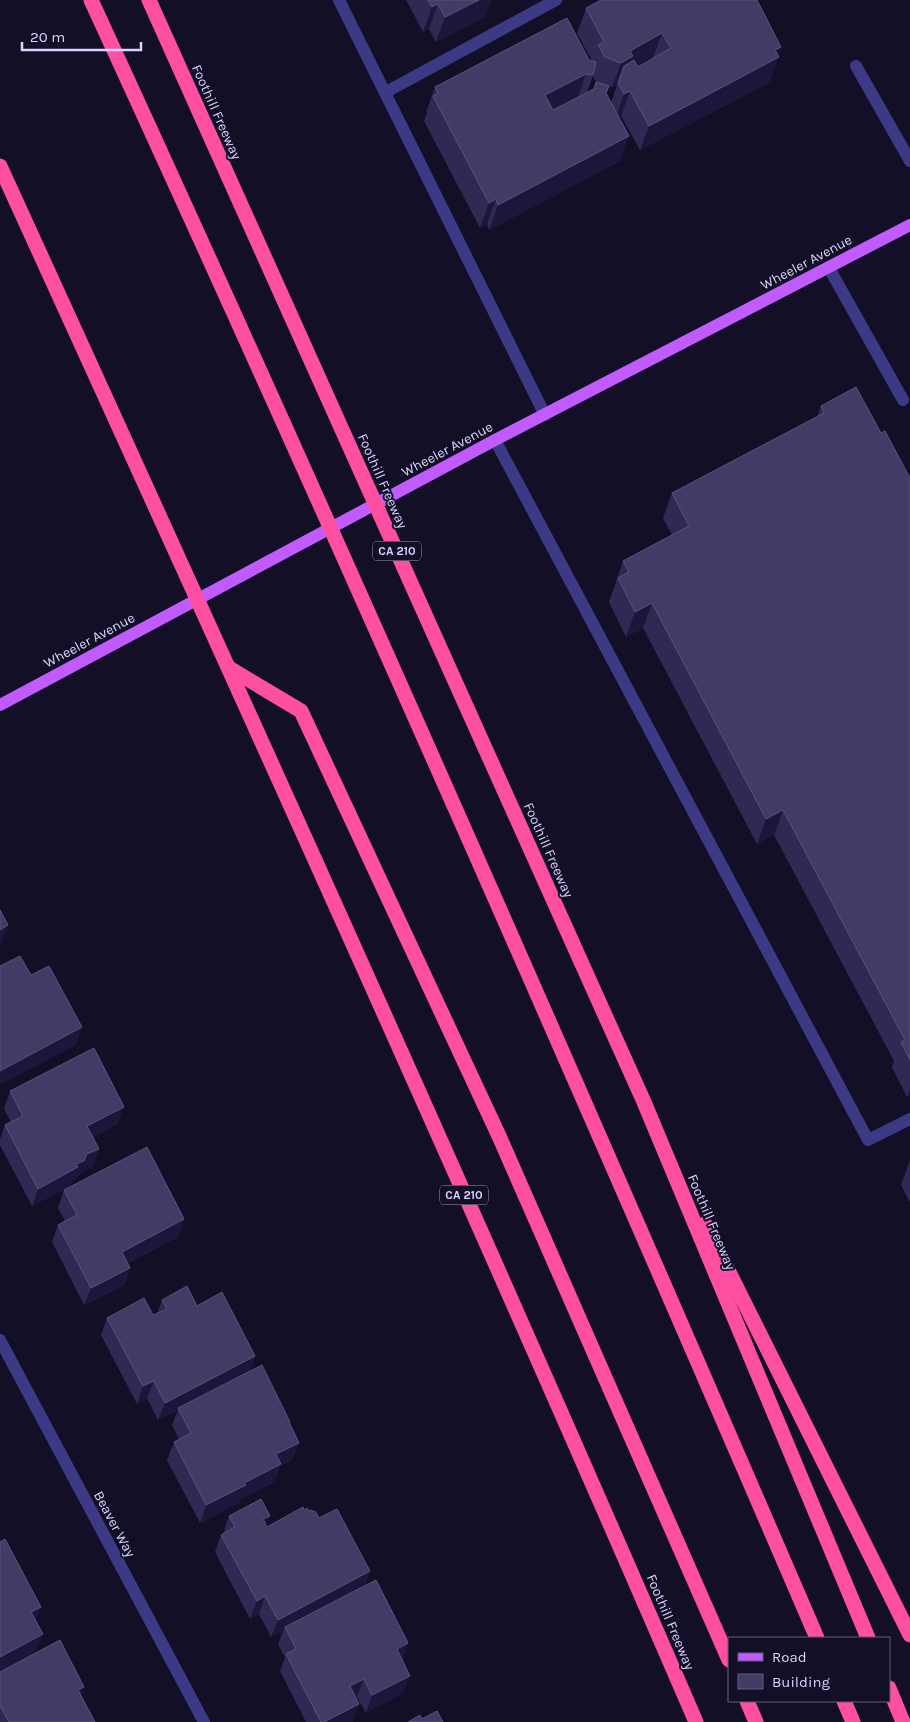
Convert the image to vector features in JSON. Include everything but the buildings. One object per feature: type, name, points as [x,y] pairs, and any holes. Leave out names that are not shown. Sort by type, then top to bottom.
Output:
[{"type":"highway","points":[[91,0],[400,684],[635,1215],[817,1637]]},
{"type":"highway","name":"Foothill Freeway","points":[[149,0],[644,1102],[868,1637]]},
{"type":"highway","name":"Foothill Freeway","points":[[0,166],[229,668],[605,1512],[696,1722]]},
{"type":"highway","points":[[229,668],[301,711],[499,1136],[728,1658]]},
{"type":"highway","points":[[644,1102],[910,1635]]},
{"type":"highway","points":[[890,1690],[903,1722]]},
{"type":"highway","points":[[747,1702],[756,1722]]},
{"type":"highway","points":[[844,1702],[853,1722]]},
{"type":"main road","name":"Wheeler Avenue","points":[[0,705],[495,440],[910,225]]},
{"type":"street","points":[[339,0],[546,415]]},
{"type":"street","points":[[386,92],[556,0]]},
{"type":"street","points":[[856,66],[910,161]]},
{"type":"street","points":[[829,268],[903,400]]},
{"type":"street","points":[[495,440],[868,1140],[910,1119]]},
{"type":"street","name":"Beaver Way","points":[[0,1340],[204,1722]]}]
